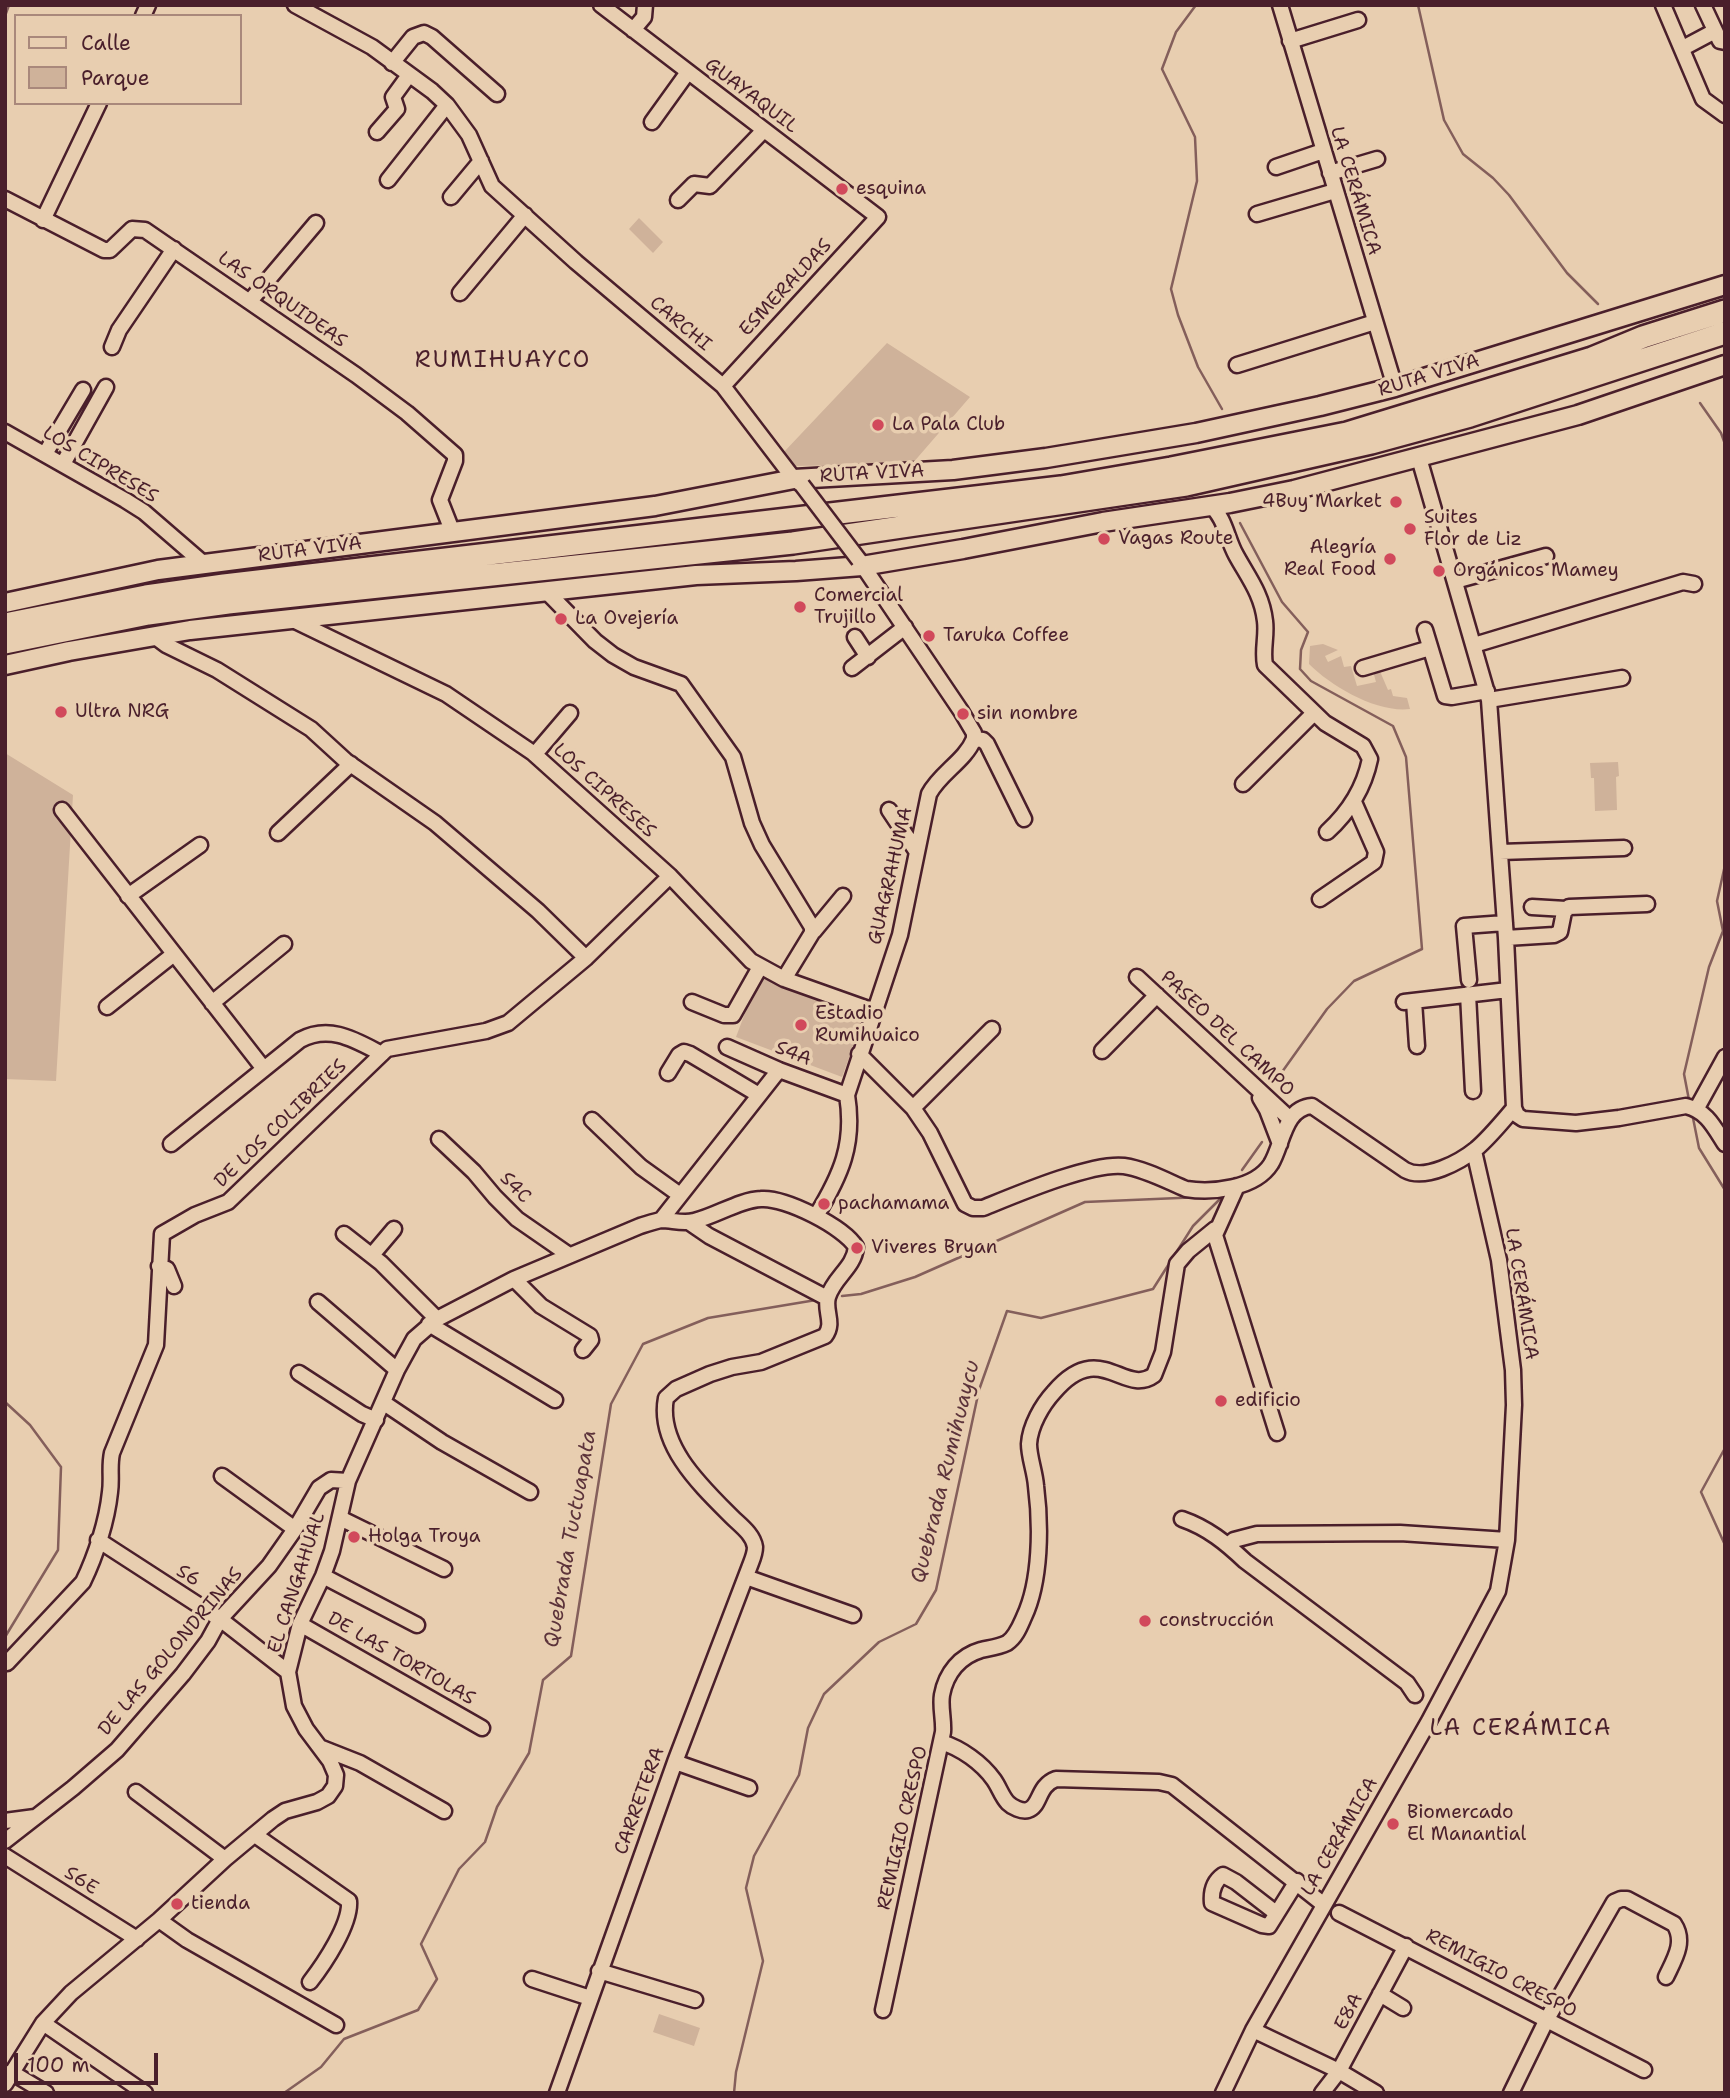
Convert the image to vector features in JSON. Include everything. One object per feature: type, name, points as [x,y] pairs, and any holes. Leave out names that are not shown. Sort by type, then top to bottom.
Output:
[{"type":"highway","points":[[1643,337],[1725,305]]},
{"type":"highway","name":"RUTA VIVA","points":[[5,625],[146,596],[225,585],[1061,487],[1158,470],[1346,433],[1592,358],[1643,337],[1725,311]]},
{"type":"highway","points":[[5,643],[148,614],[228,603],[793,542],[1186,485],[1371,443],[1470,416],[1725,333]]},
{"type":"highway","points":[[1660,354],[1725,343]]},
{"type":"main road","name":"RUTA VIVA","points":[[5,603],[123,576],[203,563],[655,506],[798,482],[953,470],[1046,458],[1196,433],[1395,387],[1725,285]]},
{"type":"main road","points":[[5,665],[153,636],[290,619],[696,575],[796,571],[860,563],[962,549],[1103,522],[1230,503],[1294,490],[1578,415],[1725,365]]},
{"type":"street","name":"CARCHI","points":[[295,5],[372,47],[432,91],[447,105],[469,135],[492,186],[723,386],[860,563],[974,733],[974,739],[983,740],[987,744],[1024,819]]},
{"type":"street","name":"GUAYAQUIL","points":[[601,5],[878,217]]},
{"type":"street","points":[[633,30],[643,17],[645,5]]},
{"type":"street","name":"LA CERÁMICA","points":[[1280,5],[1395,387]]},
{"type":"street","points":[[1663,5],[1703,99],[1725,115]]},
{"type":"street","points":[[1683,48],[1720,37],[1703,5]]},
{"type":"street","points":[[1290,41],[1358,20]]},
{"type":"street","points":[[392,63],[412,37],[424,33],[497,94]]},
{"type":"street","points":[[652,122],[688,72]]},
{"type":"street","points":[[377,132],[396,112],[397,106],[393,97],[409,75]]},
{"type":"street","points":[[43,220],[98,105]]},
{"type":"street","points":[[388,180],[447,105]]},
{"type":"street","points":[[678,200],[694,184],[710,186],[764,130]]},
{"type":"street","points":[[1276,167],[1323,151]]},
{"type":"street","points":[[1330,173],[1377,159]]},
{"type":"street","points":[[451,197],[481,161]]},
{"type":"street","points":[[1257,215],[1335,191]]},
{"type":"street","name":"LAS ORQUIDEAS","points":[[5,199],[104,250],[110,250],[132,229],[138,228],[250,301],[403,410],[455,455],[440,500],[453,533]]},
{"type":"street","points":[[460,293],[524,215]]},
{"type":"street","name":"ESMERALDAS","points":[[723,386],[878,217]]},
{"type":"street","points":[[250,301],[316,223]]},
{"type":"street","points":[[112,347],[119,330],[174,249]]},
{"type":"street","points":[[1237,365],[1375,323]]},
{"type":"street","points":[[63,464],[106,387]]},
{"type":"street","points":[[45,454],[83,390]]},
{"type":"street","name":"LOS CIPRESES","points":[[5,432],[144,512],[203,563]]},
{"type":"street","points":[[1419,458],[1488,695],[1505,931],[1514,1108],[1517,1115],[1523,1119],[1553,1123],[1619,1118],[1686,1105],[1697,1108],[1710,1120],[1725,1144]]},
{"type":"street","points":[[1224,527],[1230,503]]},
{"type":"street","points":[[1211,506],[1217,512],[1262,603],[1265,620],[1265,665],[1314,713],[1363,747],[1370,759],[1354,802],[1341,820],[1327,832]]},
{"type":"street","points":[[1455,581],[1546,556]]},
{"type":"street","points":[[1474,645],[1683,582],[1694,584]]},
{"type":"street","points":[[547,592],[595,641],[613,655],[634,667],[681,684],[733,757],[752,823],[762,845],[812,929],[784,979]]},
{"type":"street","name":"LOS CIPRESES","points":[[290,619],[446,694],[535,754],[670,876],[751,961],[784,979],[874,1011]]},
{"type":"street","points":[[852,668],[905,627]]},
{"type":"street","points":[[1424,630],[1444,696],[1488,695],[1622,678]]},
{"type":"street","points":[[153,636],[218,670],[311,729],[351,764],[435,823],[538,912],[586,958]]},
{"type":"street","points":[[855,638],[868,657]]},
{"type":"street","points":[[1363,668],[1430,648]]},
{"type":"street","points":[[535,754],[570,713]]},
{"type":"street","points":[[1243,784],[1314,713]]},
{"type":"street","name":"GUAGRAHUMA","points":[[817,1216],[846,1155],[851,1118],[847,1095],[900,935],[929,794],[933,786],[970,748],[974,739]]},
{"type":"street","points":[[278,833],[351,764]]},
{"type":"street","points":[[1320,900],[1376,858],[1376,852],[1354,802]]},
{"type":"street","points":[[62,810],[264,1069]]},
{"type":"street","points":[[889,810],[917,852]]},
{"type":"street","points":[[128,896],[200,845]]},
{"type":"street","points":[[1500,852],[1624,848]]},
{"type":"street","name":"DE LOS COLIBRIES","points":[[6,1663],[83,1582],[109,1504],[109,1465],[156,1345],[162,1234],[195,1215],[228,1202],[387,1049],[486,1031],[508,1023],[586,958],[670,876]]},
{"type":"street","points":[[812,929],[814,931],[843,896]]},
{"type":"street","points":[[1532,907],[1566,909],[1573,906],[1647,904]]},
{"type":"street","points":[[1473,1091],[1464,926],[1554,935],[1560,932],[1566,909]]},
{"type":"street","points":[[212,1003],[284,944]]},
{"type":"street","points":[[107,1007],[174,954]]},
{"type":"street","points":[[692,1002],[724,1015],[733,1015],[760,967]]},
{"type":"street","name":"PASEO DEL CAMPO","points":[[1137,977],[1290,1119]]},
{"type":"street","points":[[1417,1046],[1409,1002],[1468,987],[1508,990]]},
{"type":"street","points":[[1102,1051],[1157,995]]},
{"type":"street","points":[[913,1108],[992,1029]]},
{"type":"street","points":[[171,1144],[300,1040],[312,1034],[337,1034],[382,1054]]},
{"type":"street","name":"S4A","points":[[727,1047],[847,1095]]},
{"type":"street","points":[[668,1073],[679,1055],[684,1052],[759,1095]]},
{"type":"street","points":[[859,1054],[913,1108],[930,1133],[965,1204],[973,1208],[982,1208],[1046,1183],[1111,1165],[1130,1167],[1186,1189],[1237,1186],[1262,1174],[1270,1164],[1290,1119],[1295,1111],[1302,1107],[1312,1107],[1418,1176],[1431,1173],[1474,1151],[1514,1108]]},
{"type":"street","points":[[1697,1108],[1725,1057]]},
{"type":"street","points":[[661,1220],[779,1070]]},
{"type":"street","points":[[1253,1084],[1280,1144]]},
{"type":"street","points":[[592,1120],[641,1167],[680,1195]]},
{"type":"street","name":"S4C","points":[[439,1139],[517,1219],[569,1255]]},
{"type":"street","name":"LA CERÁMICA","points":[[1223,2093],[1253,2030],[1429,1721],[1498,1591],[1507,1540],[1514,1405],[1513,1370],[1499,1260],[1474,1151]]},
{"type":"street","points":[[1237,1186],[1214,1235],[1277,1433]]},
{"type":"street","name":"EL CANGAHUAL","points":[[8,2078],[43,2023],[71,1993],[159,1920],[225,1859],[285,1811],[317,1802],[328,1796],[335,1786],[336,1775],[294,1706],[289,1672],[300,1624],[323,1576],[348,1481],[397,1370],[414,1339],[433,1321],[514,1279],[640,1226],[661,1220],[690,1223],[762,1198],[817,1216]]},
{"type":"street","points":[[690,1223],[709,1236],[827,1298],[836,1280],[851,1264],[856,1247],[848,1237],[817,1216]]},
{"type":"street","points":[[372,1255],[394,1229]]},
{"type":"street","points":[[941,1742],[944,1722],[942,1697],[950,1672],[968,1654],[1000,1646],[1014,1637],[1031,1597],[1039,1532],[1036,1487],[1029,1444],[1034,1424],[1053,1393],[1080,1369],[1100,1368],[1144,1380],[1154,1375],[1163,1352],[1172,1282],[1177,1264],[1188,1251],[1215,1229]]},
{"type":"street","points":[[344,1234],[372,1255],[433,1321],[555,1400]]},
{"type":"street","points":[[159,1266],[167,1269],[174,1286]]},
{"type":"street","points":[[514,1279],[541,1306],[590,1336],[591,1340],[583,1350]]},
{"type":"street","name":"CARRETERA","points":[[557,2093],[599,1971],[755,1548],[751,1536],[702,1485],[671,1443],[664,1409],[666,1398],[676,1389],[710,1374],[732,1367],[761,1363],[825,1336],[830,1330],[827,1298]]},
{"type":"street","points":[[318,1302],[397,1370]]},
{"type":"street","points":[[299,1373],[362,1414],[376,1420]]},
{"type":"street","points":[[384,1403],[442,1442],[530,1492]]},
{"type":"street","points":[[222,1476],[295,1529]]},
{"type":"street","name":"DE LAS GOLONDRINAS","points":[[5,1841],[117,1750],[183,1674],[208,1642],[220,1619],[269,1566],[319,1488],[331,1480],[348,1481]]},
{"type":"street","points":[[340,1518],[444,1569]]},
{"type":"street","points":[[1182,1519],[1201,1525],[1228,1545],[1245,1562],[1407,1683],[1415,1695]]},
{"type":"street","points":[[1228,1545],[1234,1540],[1257,1534],[1400,1533],[1507,1540]]},
{"type":"street","name":"S6","points":[[98,1540],[220,1619],[289,1672]]},
{"type":"street","points":[[323,1576],[416,1625]]},
{"type":"street","points":[[746,1577],[853,1615]]},
{"type":"street","name":"DE LAS TORTOLAS","points":[[300,1624],[482,1728]]},
{"type":"street","name":"REMIGIO CRESPO","points":[[883,2010],[941,1742],[953,1746],[979,1764],[992,1777],[1008,1803],[1022,1810],[1030,1810],[1043,1787],[1056,1779],[1159,1782],[1172,1785],[1297,1881],[1323,1905]]},
{"type":"street","points":[[322,1748],[360,1763],[444,1811]]},
{"type":"street","points":[[675,1762],[749,1788]]},
{"type":"street","points":[[136,1792],[225,1859]]},
{"type":"street","points":[[5,1821],[36,1817]]},
{"type":"street","points":[[255,1835],[349,1901],[348,1912],[332,1950],[310,1982]]},
{"type":"street","name":"S6E","points":[[5,1856],[137,1938]]},
{"type":"street","points":[[1276,1913],[1297,1881]]},
{"type":"street","points":[[1511,2093],[1547,2020],[1614,1902],[1627,1899],[1678,1928],[1679,1947],[1666,1977]]},
{"type":"street","name":"REMIGIO CRESPO","points":[[1339,1913],[1644,2070]]},
{"type":"street","points":[[159,1920],[187,1940],[336,2025]]},
{"type":"street","name":"E8A","points":[[1322,2093],[1339,2071],[1406,1946]]},
{"type":"street","points":[[599,1971],[695,2000]]},
{"type":"street","points":[[533,1979],[590,1998]]},
{"type":"street","points":[[1380,1994],[1403,2008]]},
{"type":"street","points":[[43,2023],[145,2093]]},
{"type":"street","points":[[1253,2030],[1339,2071],[1376,2093]]},
{"type":"street","points":[[8,2078],[46,2093]]},
{"type":"green space","points":[[639,218],[663,242],[653,253],[629,229]]},
{"type":"green space","name":"La Pala Club","points":[[887,343],[970,397],[912,464],[793,466],[783,453]]},
{"type":"green space","points":[[1323,644],[1338,650],[1325,656],[1328,662],[1341,656],[1344,667],[1351,666],[1357,686],[1376,682],[1373,671],[1379,669],[1388,690],[1391,689],[1393,696],[1407,698],[1410,709],[1370,703],[1342,689],[1319,673],[1309,664],[1310,646]]},
{"type":"green space","points":[[5,753],[73,795],[56,1081],[5,1079]]},
{"type":"green space","points":[[1618,762],[1617,810],[1595,811],[1594,778],[1591,778],[1590,763]]},
{"type":"green space","name":"Estadio Rumihuaico","points":[[760,973],[866,1012],[842,1077],[736,1037]]},
{"type":"green space","points":[[659,2014],[700,2028],[694,2046],[653,2032]]},
{"type":"waterway","points":[[5,16],[9,5]]},
{"type":"waterway","name":"Quebrada Rumihuaycu","points":[[1196,5],[1176,32],[1162,69],[1195,137],[1197,181],[1171,289],[1198,367],[1222,409]]},
{"type":"waterway","points":[[1418,5],[1444,120],[1463,154],[1509,195],[1567,273],[1598,304]]},
{"type":"waterway","points":[[1700,403],[1721,433],[1725,444]]},
{"type":"waterway","name":"Quebrada Rumihuaycu","points":[[1240,523],[1282,602],[1308,632],[1301,650],[1300,669],[1311,681],[1393,726],[1406,757],[1422,949],[1354,981],[1327,1009],[1282,1072]]},
{"type":"waterway","points":[[1689,1100],[1684,1074],[1709,967],[1723,931],[1717,901],[1725,865]]},
{"type":"waterway","points":[[1692,1113],[1699,1148],[1725,1190]]},
{"type":"waterway","name":"Quebrada Rumihuaycu","points":[[1242,1170],[1262,1142]]},
{"type":"waterway","name":"Quebrada Rumihuaycu","points":[[734,2093],[736,2072],[763,1961],[746,1888],[754,1856],[799,1775],[808,1728],[824,1694],[879,1642],[916,1624],[936,1590],[979,1390],[1007,1311],[1041,1318],[1153,1289],[1193,1226],[1224,1195]]},
{"type":"waterway","name":"Quebrada Tuctuapata","points":[[842,1296],[861,1294],[915,1277],[1085,1202],[1202,1197]]},
{"type":"waterway","name":"Quebrada Tuctuapata","points":[[284,2093],[321,2067],[344,2039],[418,2010],[437,1979],[421,1944],[459,1869],[485,1842],[497,1807],[529,1753],[543,1680],[571,1656],[611,1404],[643,1344],[708,1318],[816,1300]]},
{"type":"waterway","points":[[5,1402],[30,1425],[61,1467],[58,1550],[5,1637]]},
{"type":"waterway","points":[[1725,1448],[1701,1492],[1725,1545]]},
{"type":"waterway","points":[[1725,1738],[1725,1779]]},
{"type":"place","name":"esquina","points":[[842,189]]},
{"type":"place","name":"La Pala Club","points":[[878,425]]},
{"type":"place","name":"4Buy Market","points":[[1396,502]]},
{"type":"place","name":"Suites Flor de Liz","points":[[1410,529]]},
{"type":"place","name":"Vagas Route","points":[[1104,539]]},
{"type":"place","name":"Alegría Real Food","points":[[1390,559]]},
{"type":"place","name":"Orgánicos Mamey","points":[[1439,571]]},
{"type":"place","name":"Comercial Trujillo","points":[[800,607]]},
{"type":"place","name":"La Ovejería","points":[[561,619]]},
{"type":"place","name":"Taruka Coffee","points":[[929,636]]},
{"type":"place","name":"Ultra NRG","points":[[61,712]]},
{"type":"place","name":"sin nombre","points":[[963,714]]},
{"type":"place","name":"Estadio Rumihuaico","points":[[801,1025]]},
{"type":"place","name":"pachamama","points":[[824,1204]]},
{"type":"place","name":"Viveres Bryan","points":[[857,1248]]},
{"type":"place","name":"edificio","points":[[1221,1401]]},
{"type":"place","name":"Holga Troya","points":[[354,1537]]},
{"type":"place","name":"construcción","points":[[1145,1621]]},
{"type":"place","name":"Biomercado El Manantial","points":[[1393,1824]]},
{"type":"place","name":"tienda","points":[[177,1904]]},
{"type":"district","name":"RUMIHUAYCO","points":[[503,361]]},
{"type":"district","name":"LA CERÁMICA","points":[[1521,1729]]}]
